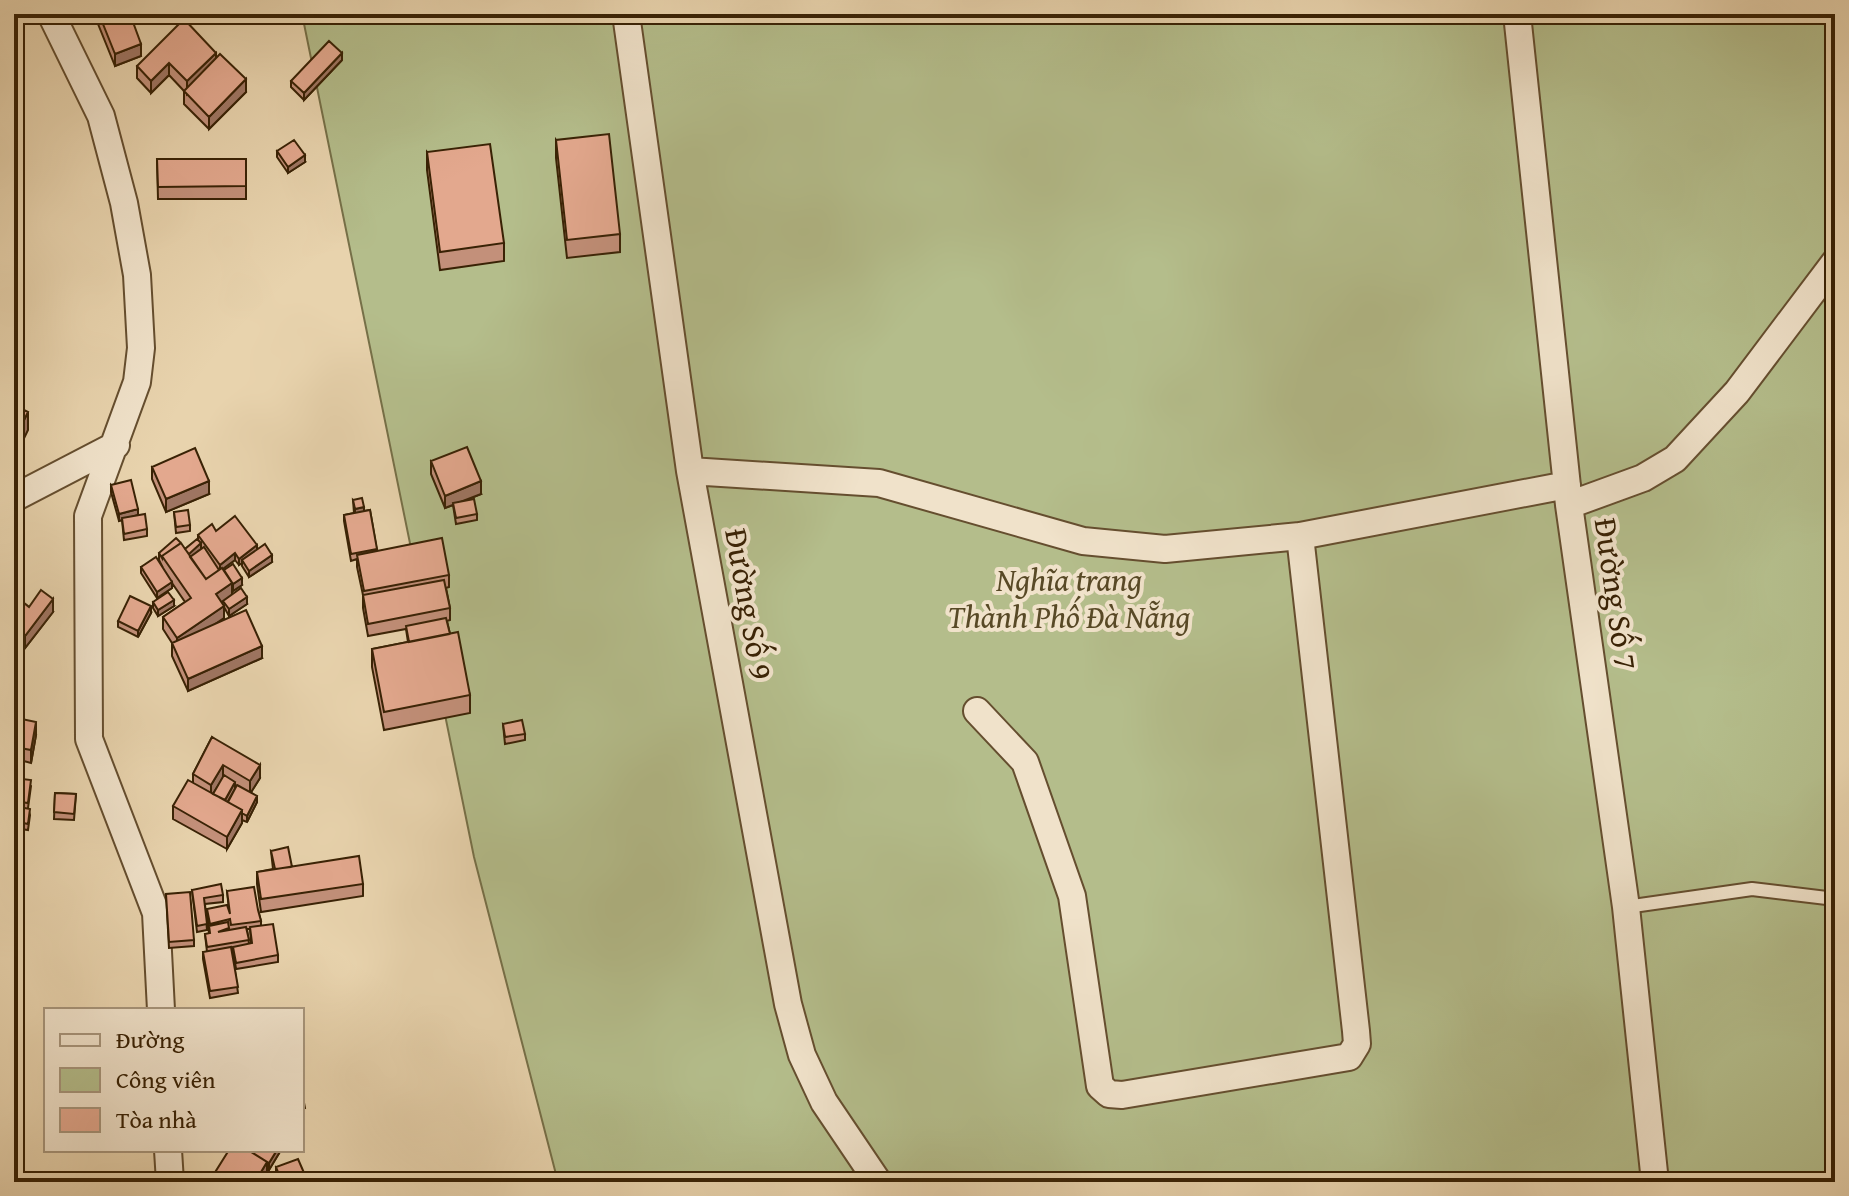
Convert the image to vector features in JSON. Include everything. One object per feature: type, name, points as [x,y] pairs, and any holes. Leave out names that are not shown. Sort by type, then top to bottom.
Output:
[{"type":"street","points":[[51,14],[101,116],[124,203],[137,275],[141,348],[137,382],[88,516],[89,739],[156,913],[161,1008]]},
{"type":"street","name":"Đường Số 9","points":[[626,14],[690,471],[788,1004],[802,1055],[824,1102],[878,1182]]},
{"type":"street","name":"Đường Số 7","points":[[1517,14],[1568,495],[1626,907],[1655,1182]]},
{"type":"street","points":[[690,471],[879,483],[1083,541],[1165,549],[1300,536],[1527,490],[1568,495],[1643,478],[1675,459],[1737,392],[1835,262]]},
{"type":"street","points":[[14,498],[116,445]]},
{"type":"street","points":[[977,711],[1025,762],[1072,896],[1100,1086],[1109,1094],[1122,1095],[1349,1057],[1357,1044],[1356,1031],[1300,536]]},
{"type":"street","points":[[168,1152],[170,1182]]},
{"type":"lane","points":[[1626,907],[1752,889],[1835,899]]},
{"type":"green space","name":"Nghĩa trang Thành Phố Đà Nẵng","points":[[302,14],[1835,14],[1835,1182],[558,1182],[474,857]]},
{"type":"building","points":[[99,14],[130,14],[141,44],[115,54]]},
{"type":"building","points":[[184,19],[216,53],[187,81],[169,63],[151,81],[137,66]]},
{"type":"building","points":[[14,28],[20,45],[14,48]]},
{"type":"building","points":[[329,41],[342,53],[304,93],[291,81]]},
{"type":"building","points":[[220,54],[246,79],[209,117],[184,91]]},
{"type":"building","points":[[609,134],[620,234],[567,240],[556,140]]},
{"type":"building","points":[[294,140],[305,155],[288,167],[277,151]]},
{"type":"building","points":[[490,144],[504,243],[440,252],[427,152]]},
{"type":"building","points":[[157,159],[246,159],[246,186],[158,187]]},
{"type":"building","points":[[14,405],[28,412],[14,440]]},
{"type":"building","points":[[467,447],[481,481],[445,496],[431,461]]},
{"type":"building","points":[[195,448],[209,481],[166,499],[152,467]]},
{"type":"building","points":[[131,480],[138,509],[119,514],[111,485]]},
{"type":"building","points":[[362,498],[364,507],[355,509],[353,500]]},
{"type":"building","points":[[474,499],[477,514],[456,518],[453,503]]},
{"type":"building","points":[[188,510],[190,525],[176,527],[174,512]]},
{"type":"building","points":[[370,510],[377,549],[351,554],[344,515]]},
{"type":"building","points":[[145,514],[147,529],[124,534],[122,518]]},
{"type":"building","points":[[235,516],[257,545],[239,559],[235,553],[220,565],[198,535],[212,524],[216,531]]},
{"type":"building","points":[[176,538],[181,543],[162,558],[159,553]]},
{"type":"building","points":[[442,538],[449,575],[364,591],[357,555]]},
{"type":"building","points":[[197,539],[201,543],[189,554],[185,549]]},
{"type":"building","points":[[181,543],[206,579],[222,568],[232,583],[216,594],[224,606],[177,638],[163,617],[191,598],[162,556]]},
{"type":"building","points":[[265,544],[272,555],[249,571],[242,560]]},
{"type":"building","points":[[204,547],[219,570],[206,579],[190,557]]},
{"type":"building","points":[[156,557],[172,582],[157,592],[141,567]]},
{"type":"building","points":[[233,564],[242,578],[233,584],[224,570]]},
{"type":"building","points":[[444,580],[450,608],[368,624],[363,595]]},
{"type":"building","points":[[241,588],[247,597],[229,609],[223,601]]},
{"type":"building","points":[[41,590],[53,599],[25,636],[14,627],[14,595],[29,607]]},
{"type":"building","points":[[168,592],[174,600],[158,610],[153,602]]},
{"type":"building","points":[[130,596],[151,606],[138,631],[118,621]]},
{"type":"building","points":[[246,610],[262,646],[188,679],[172,643]]},
{"type":"building","points":[[446,618],[450,634],[409,642],[406,626]]},
{"type":"building","points":[[458,632],[470,695],[384,712],[372,649]]},
{"type":"building","points":[[17,718],[36,722],[31,750],[20,748],[14,770],[14,735]]},
{"type":"building","points":[[522,720],[525,734],[505,737],[503,724]]},
{"type":"building","points":[[212,737],[260,765],[250,781],[223,765],[211,785],[193,774]]},
{"type":"building","points":[[224,775],[235,782],[225,800],[213,794]]},
{"type":"building","points":[[14,778],[31,780],[28,803],[14,801]]},
{"type":"building","points":[[188,780],[242,810],[227,837],[173,806]]},
{"type":"building","points":[[237,785],[257,796],[247,816],[228,802]]},
{"type":"building","points":[[55,793],[76,794],[74,814],[54,812]]},
{"type":"building","points":[[14,806],[30,809],[28,824],[14,821]]},
{"type":"building","points":[[288,847],[292,867],[275,869],[271,851]]},
{"type":"building","points":[[359,856],[363,884],[261,899],[257,872]]},
{"type":"building","points":[[221,884],[223,895],[204,898],[207,924],[197,926],[192,890]]},
{"type":"building","points":[[254,887],[261,921],[231,925],[230,919],[210,924],[207,909],[227,905],[230,914],[227,891]]},
{"type":"building","points":[[190,892],[194,940],[169,942],[166,894]]},
{"type":"building","points":[[228,922],[229,928],[218,932],[246,927],[249,940],[207,947],[205,934],[210,933],[209,926]]},
{"type":"building","points":[[273,924],[278,955],[236,963],[233,947],[252,943],[250,927]]},
{"type":"building","points":[[231,947],[238,987],[210,991],[203,952]]},
{"type":"building","points":[[228,1152],[251,1152],[267,1162],[255,1182],[228,1182],[214,1174]]},
{"type":"building","points":[[251,1152],[276,1152],[269,1163]]},
{"type":"building","points":[[298,1159],[308,1182],[282,1182],[276,1167]]}]
